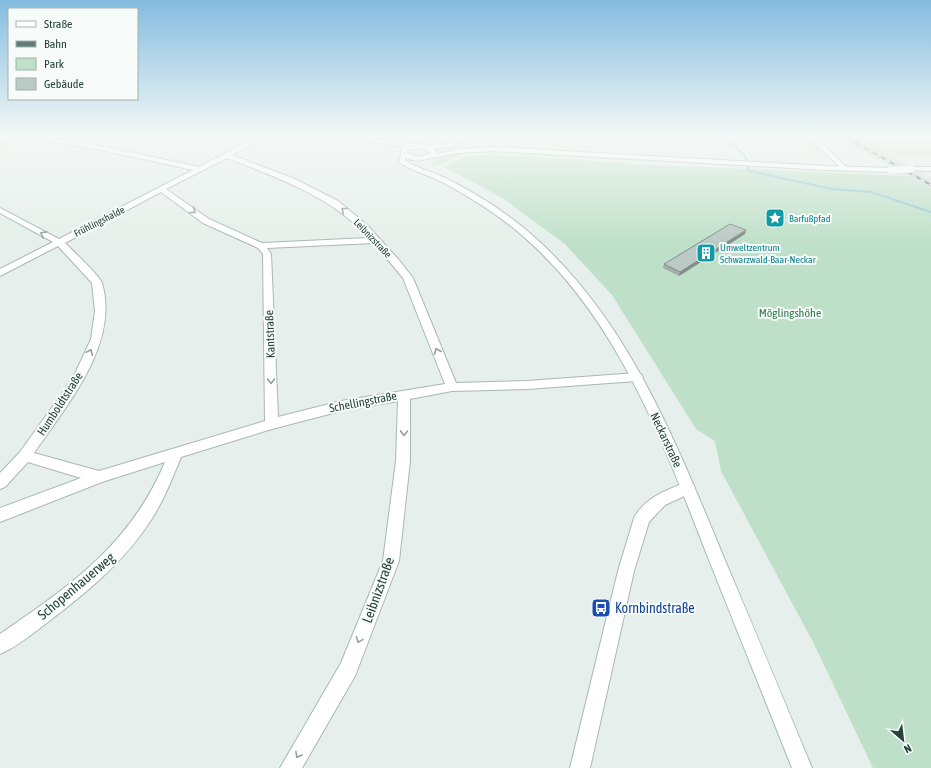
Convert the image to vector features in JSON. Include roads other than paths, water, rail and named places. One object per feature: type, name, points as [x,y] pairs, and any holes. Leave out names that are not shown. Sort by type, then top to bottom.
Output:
[{"type":"street","name":"Frühlingshalde","points":[[0,272],[196,171]]},
{"type":"street","name":"Leibnizstraße","points":[[266,171],[292,181],[335,203],[364,227],[396,262],[408,278],[452,387]]},
{"type":"street","name":"Neckarstraße","points":[[417,171],[439,178],[476,198],[520,229],[538,245],[585,296],[637,377],[688,488],[802,768]]},
{"type":"street","name":"Neckarstraße","points":[[432,171],[439,178]]},
{"type":"street","points":[[161,189],[206,221],[261,246],[376,240]]},
{"type":"street","name":"Humboldtstraße","points":[[0,210],[58,242],[97,282],[100,311],[96,339],[78,379],[25,456]]},
{"type":"street","name":"Kantstraße","points":[[261,246],[267,254],[272,424]]},
{"type":"street","name":"Schellingstraße","points":[[0,515],[99,477],[175,455],[272,424],[341,406],[452,387],[527,385],[637,377]]},
{"type":"street","name":"Leibnizstraße","points":[[290,768],[348,669],[391,560],[404,461],[404,394]]},
{"type":"street","name":"Schopenhauerweg","points":[[0,645],[56,606],[104,566],[143,523],[167,479],[175,455]]},
{"type":"street","points":[[0,483],[25,456],[99,477]]},
{"type":"street","points":[[580,768],[626,571],[642,518],[660,500],[688,488]]},
{"type":"waterway","points":[[749,171],[832,189],[871,192],[931,212]]},
{"type":"railway","points":[[906,171],[931,185]]},
{"type":"place","name":"Barfußpfad","points":[[775,218]]},
{"type":"place","name":"Umweltzentrum Schwarzwald-Baar-Neckar","points":[[706,253]]},
{"type":"place","name":"Kornbindstraße","points":[[601,608]]},
{"type":"park label","name":"Möglingshöhe","points":[[790,313]]}]
